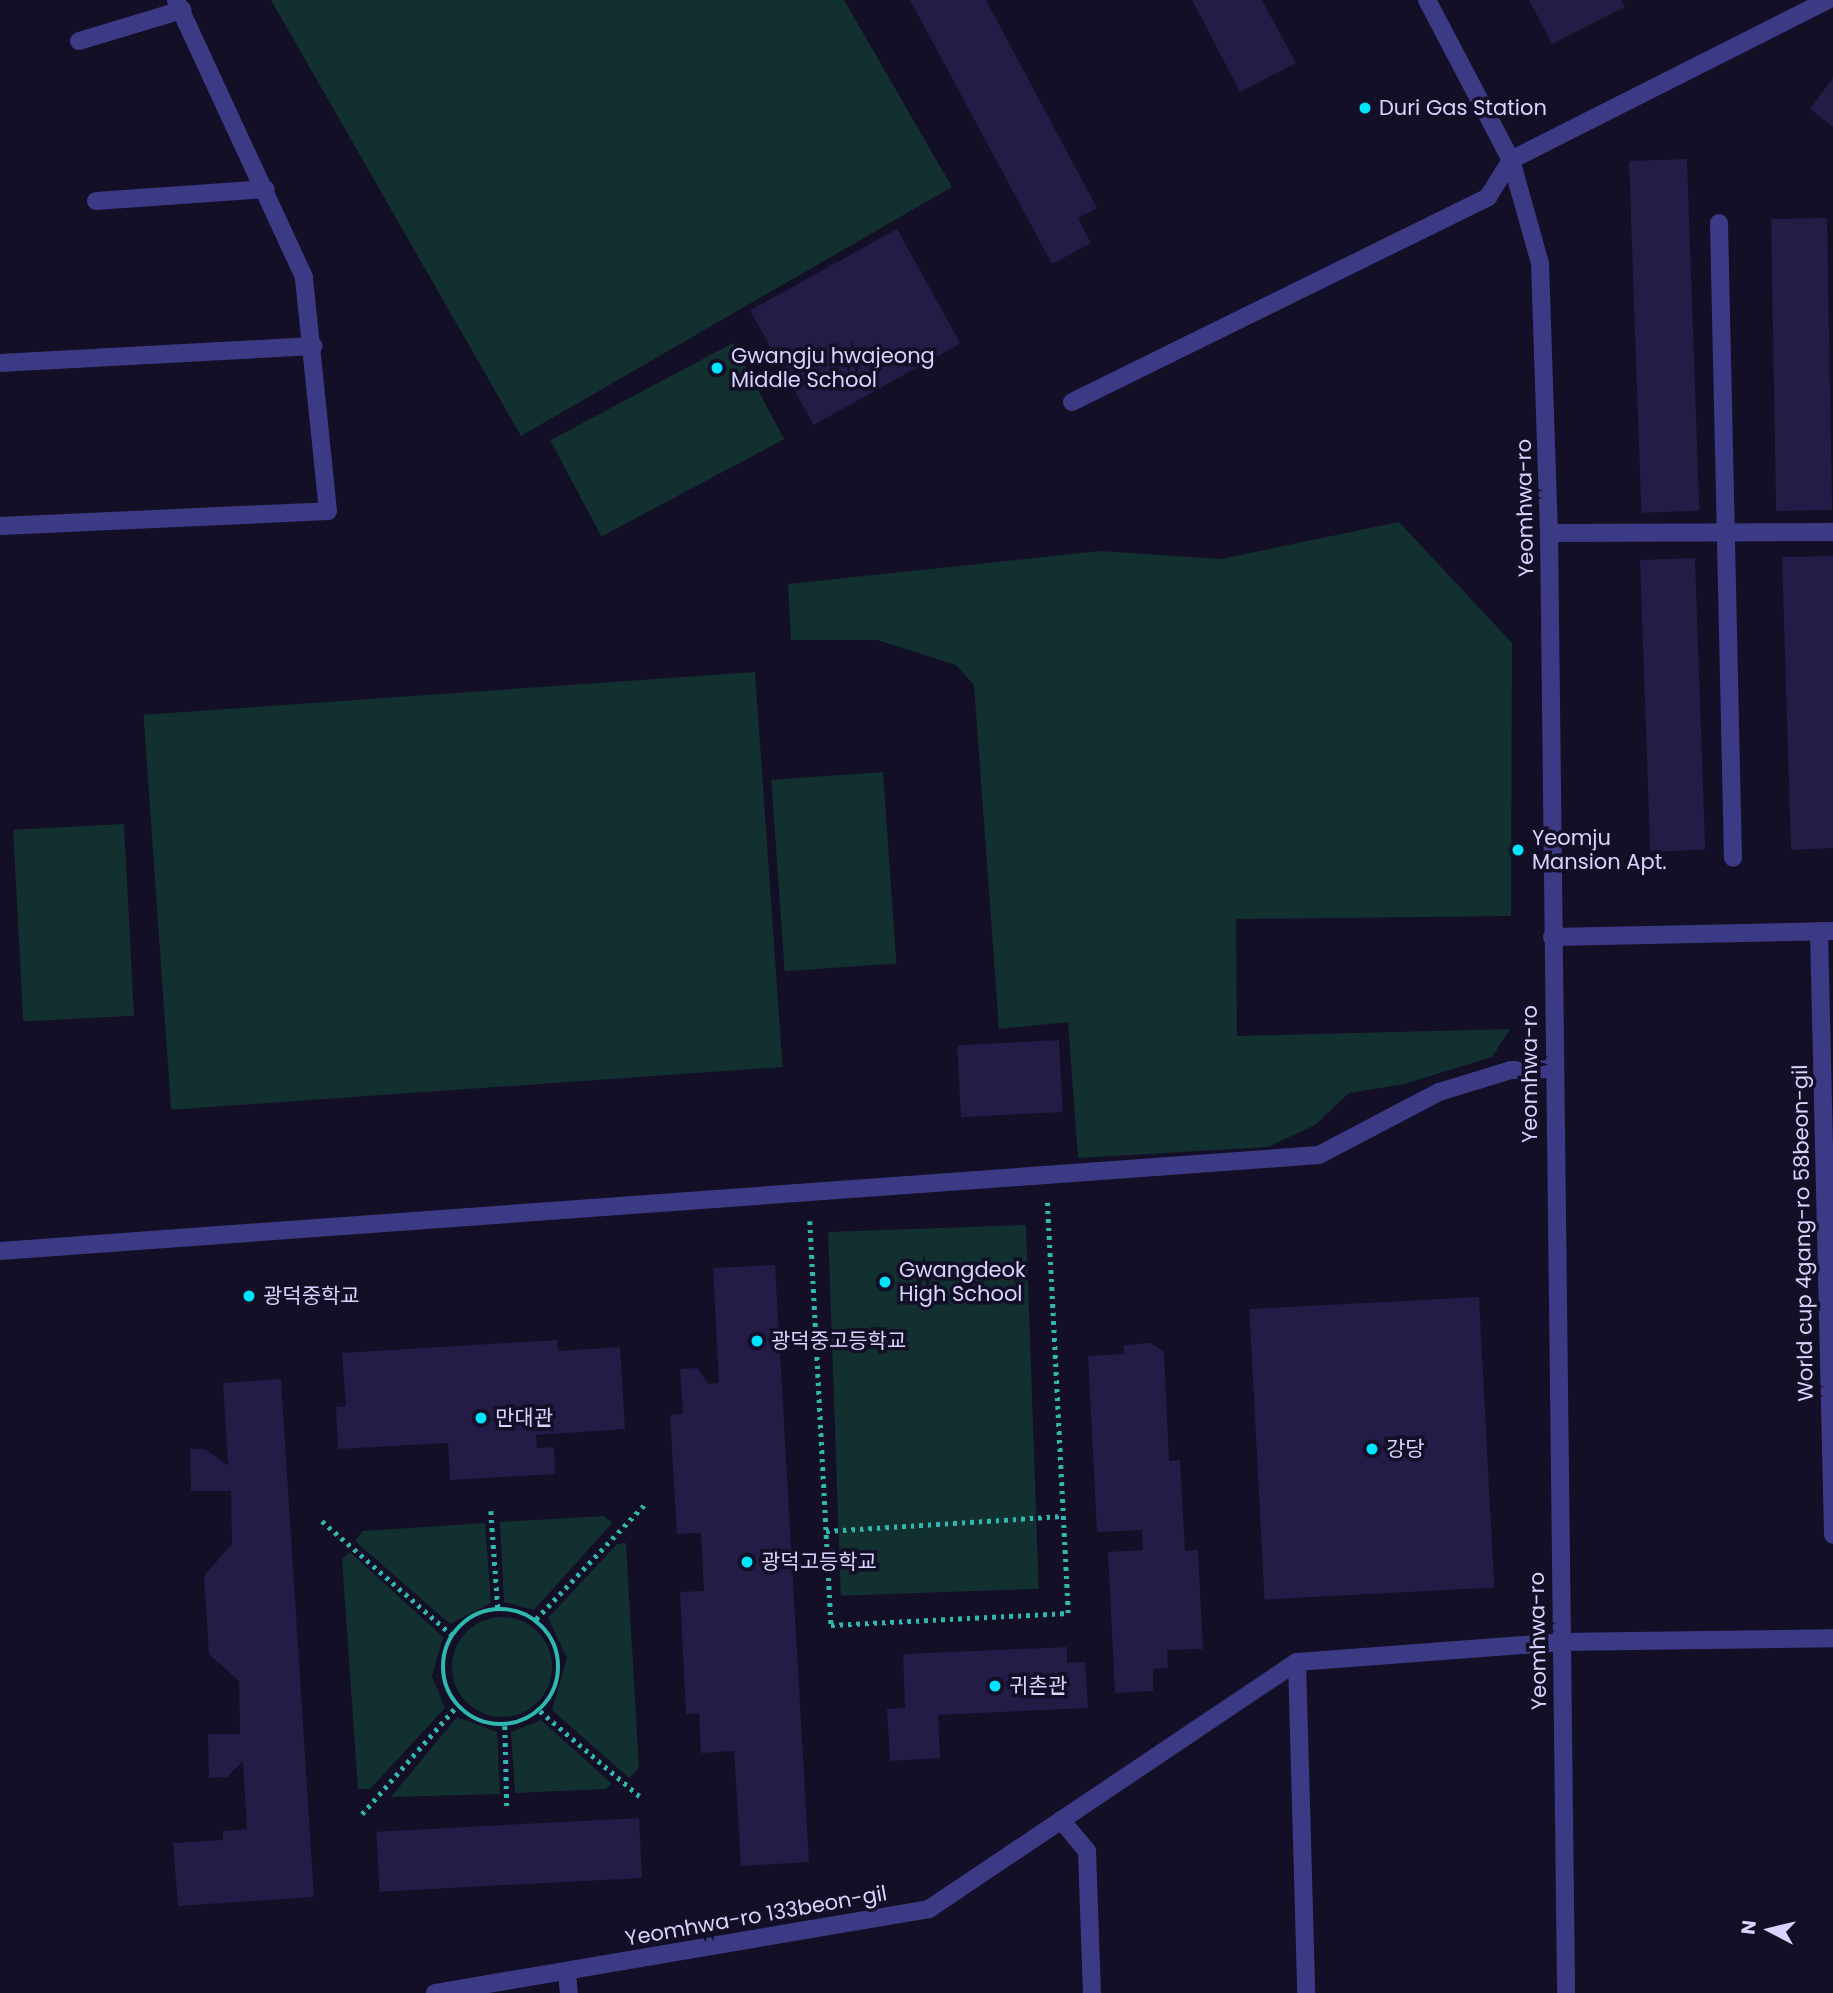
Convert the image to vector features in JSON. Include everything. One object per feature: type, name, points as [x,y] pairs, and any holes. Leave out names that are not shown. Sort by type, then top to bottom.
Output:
[{"type":"street","name":"Yeomhwa-ro","points":[[1427,0],[1511,160],[1540,263],[1549,533],[1552,1069],[1566,1993]]},
{"type":"street","points":[[1072,401],[1488,197],[1511,160],[1828,0]]},
{"type":"street","points":[[0,526],[328,511],[314,346],[304,277],[266,189],[179,5],[79,41]]},
{"type":"street","points":[[96,201],[266,189]]},
{"type":"street","points":[[1719,223],[1733,858]]},
{"type":"street","points":[[0,363],[314,346]]},
{"type":"street","points":[[1549,533],[1724,534],[1833,531]]},
{"type":"street","points":[[1552,937],[1826,931]]},
{"type":"street","name":"World cup 4gang-ro 58beon-gil","points":[[1826,931],[1833,1535]]},
{"type":"street","points":[[0,1251],[1319,1155],[1439,1092],[1511,1070],[1552,1069]]},
{"type":"street","name":"Yeomhwa-ro 133beon-gil","points":[[435,1993],[929,1909],[1297,1662],[1560,1642],[1833,1638]]},
{"type":"street","points":[[1297,1662],[1306,1993]]},
{"type":"street","points":[[1061,1820],[1087,1851],[1091,1993]]},
{"type":"street","points":[[567,1972],[569,1993]]},
{"type":"path","points":[[809,1192],[831,1625],[1068,1613],[1046,1175]]},
{"type":"path","points":[[536,1619],[645,1504]]},
{"type":"path","points":[[491,1511],[498,1608]]},
{"type":"path","points":[[826,1531],[1063,1516]]},
{"type":"path","points":[[322,1521],[452,1635]]},
{"type":"path","points":[[498,1608],[536,1619],[560,1663],[540,1711],[505,1726],[479,1721],[457,1706],[443,1671],[452,1635],[464,1621],[498,1608]]},
{"type":"path","points":[[362,1814],[457,1706]]},
{"type":"path","points":[[540,1711],[643,1799]]},
{"type":"path","points":[[505,1726],[508,1806]]},
{"type":"green space","points":[[271,0],[844,0],[952,187],[521,436]]},
{"type":"green space","points":[[733,343],[784,439],[601,536],[550,440]]},
{"type":"green space","points":[[1399,522],[1512,643],[1511,916],[1236,919],[1237,1036],[1510,1029],[1492,1057],[1404,1084],[1349,1093],[1315,1125],[1268,1147],[1078,1158],[1068,1022],[999,1029],[974,685],[956,665],[877,640],[791,640],[788,584],[1100,551],[1221,559]]},
{"type":"green space","points":[[755,672],[783,1067],[171,1110],[143,715]]},
{"type":"green space","points":[[883,772],[896,964],[785,971],[771,780]]},
{"type":"green space","points":[[124,824],[134,1016],[23,1022],[13,830]]},
{"type":"green space","points":[[1026,1225],[1039,1589],[841,1596],[828,1232]]},
{"type":"green space","points":[[604,1516],[612,1523],[534,1610],[504,1602],[500,1522]]},
{"type":"green space","points":[[485,1523],[491,1603],[450,1624],[355,1541],[363,1531]]},
{"type":"green space","points":[[626,1543],[639,1769],[629,1778],[552,1710],[567,1658],[548,1618],[617,1544]]},
{"type":"green space","points":[[350,1552],[443,1637],[432,1676],[445,1708],[370,1789],[358,1789],[342,1559]]},
{"type":"green space","points":[[492,1617],[512,1617],[538,1631],[549,1648],[552,1667],[549,1686],[538,1703],[512,1717],[492,1717],[474,1709],[460,1695],[452,1677],[452,1657],[460,1639],[474,1625]]},
{"type":"green space","points":[[457,1717],[497,1732],[500,1794],[391,1797]]},
{"type":"green space","points":[[541,1720],[612,1784],[605,1789],[515,1793],[511,1732]]},
{"type":"building","points":[[910,0],[986,0],[1097,208],[1078,218],[1091,243],[1052,264]]},
{"type":"building","points":[[1192,0],[1262,0],[1296,63],[1240,92]]},
{"type":"building","points":[[1529,0],[1621,0],[1625,7],[1552,44]]},
{"type":"building","points":[[1833,78],[1833,127],[1810,109]]},
{"type":"building","points":[[1687,159],[1699,511],[1641,513],[1629,161]]},
{"type":"building","points":[[1827,218],[1832,510],[1776,511],[1771,219]]},
{"type":"building","points":[[897,229],[961,344],[814,425],[750,310]]},
{"type":"building","points":[[1833,556],[1833,848],[1791,850],[1782,557]]},
{"type":"building","points":[[1695,558],[1705,850],[1650,852],[1640,560]]},
{"type":"building","points":[[1059,1040],[1063,1112],[961,1117],[957,1045]]},
{"type":"building","name":"광덕고등학교","points":[[775,1265],[809,1862],[741,1866],[734,1751],[701,1753],[699,1713],[686,1714],[680,1592],[704,1591],[701,1533],[677,1534],[670,1415],[683,1414],[680,1369],[698,1368],[708,1384],[719,1383],[713,1268]]},
{"type":"building","name":"강당","points":[[1479,1297],[1494,1588],[1265,1600],[1249,1309]]},
{"type":"building","name":"만대관","points":[[557,1340],[558,1351],[620,1347],[625,1429],[536,1435],[537,1448],[554,1447],[555,1474],[450,1480],[448,1443],[338,1449],[336,1407],[346,1406],[342,1353]]},
{"type":"building","points":[[1151,1343],[1164,1352],[1169,1461],[1180,1460],[1185,1551],[1198,1550],[1203,1649],[1167,1650],[1168,1668],[1153,1669],[1153,1691],[1115,1693],[1108,1552],[1143,1550],[1142,1530],[1097,1532],[1088,1356],[1124,1354],[1124,1345]]},
{"type":"building","points":[[281,1379],[314,1897],[178,1906],[173,1843],[223,1840],[223,1831],[247,1829],[243,1761],[227,1777],[209,1778],[208,1734],[240,1734],[239,1681],[209,1654],[204,1576],[232,1544],[231,1491],[191,1491],[190,1449],[205,1449],[228,1465],[223,1383]]},
{"type":"building","name":"귀촌관","points":[[1067,1647],[1067,1663],[1085,1662],[1088,1708],[938,1715],[940,1758],[890,1761],[887,1709],[905,1708],[903,1654]]},
{"type":"building","points":[[639,1818],[642,1878],[380,1892],[376,1832]]},
{"type":"place","name":"Duri Gas Station","points":[[1365,108]]},
{"type":"place","name":"Gwangju hwajeong Middle School","points":[[717,368]]},
{"type":"place","name":"Yeomju Mansion Apt.","points":[[1518,850]]},
{"type":"place","name":"Gwangdeok High School","points":[[885,1282]]},
{"type":"place","name":"광덕중학교","points":[[249,1296]]},
{"type":"place","name":"광덕중고등학교","points":[[757,1341]]},
{"type":"place","name":"만대관","points":[[481,1418]]},
{"type":"place","name":"강당","points":[[1372,1449]]},
{"type":"place","name":"광덕고등학교","points":[[747,1562]]},
{"type":"place","name":"귀촌관","points":[[995,1686]]}]
